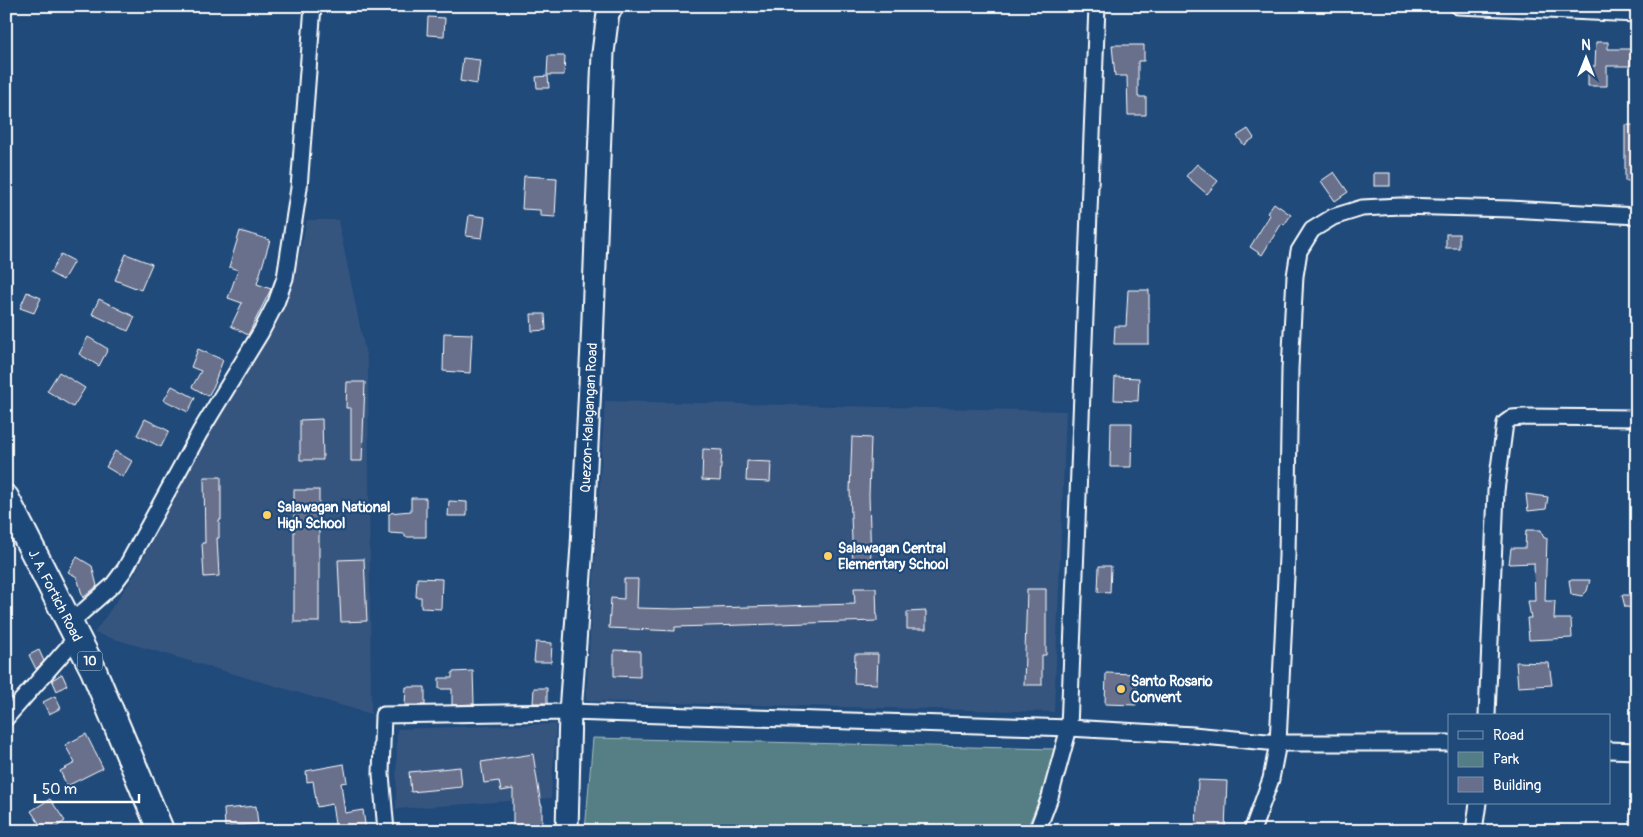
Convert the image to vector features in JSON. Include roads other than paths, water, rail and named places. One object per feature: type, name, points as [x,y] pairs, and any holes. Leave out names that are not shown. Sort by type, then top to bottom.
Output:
[{"type":"highway","name":"J. A. Fortich Road","points":[[6,498],[106,697],[160,831]]},
{"type":"main road","name":"Quezon-Kalagangan Road","points":[[567,831],[570,712],[583,537],[603,53],[605,27],[608,13],[613,6]]},
{"type":"street","points":[[6,718],[73,630],[125,570],[200,432],[276,303],[285,278],[294,227],[313,6]]},
{"type":"street","points":[[1036,831],[1050,797],[1069,728],[1097,6]]},
{"type":"street","points":[[1458,6],[1637,14]]},
{"type":"street","points":[[1252,831],[1271,779],[1278,743],[1288,556],[1290,369],[1295,276],[1299,251],[1312,230],[1332,217],[1362,208],[1510,209],[1637,216]]},
{"type":"street","points":[[1487,714],[1496,491],[1505,423],[1512,418],[1524,417],[1637,418]]},
{"type":"street","points":[[386,831],[381,774],[384,715],[570,712],[1069,728],[1193,735],[1278,743],[1448,743]]},
{"type":"street","points":[[1610,750],[1637,751]]},
{"type":"street","points":[[1474,831],[1478,804]]},
{"type":"place","name":"Salawagan National High School","points":[[267,515]]},
{"type":"place","name":"Salawagan Central Elementary School","points":[[828,556]]},
{"type":"place","name":"Santo Rosario Convent","points":[[1121,689]]}]
